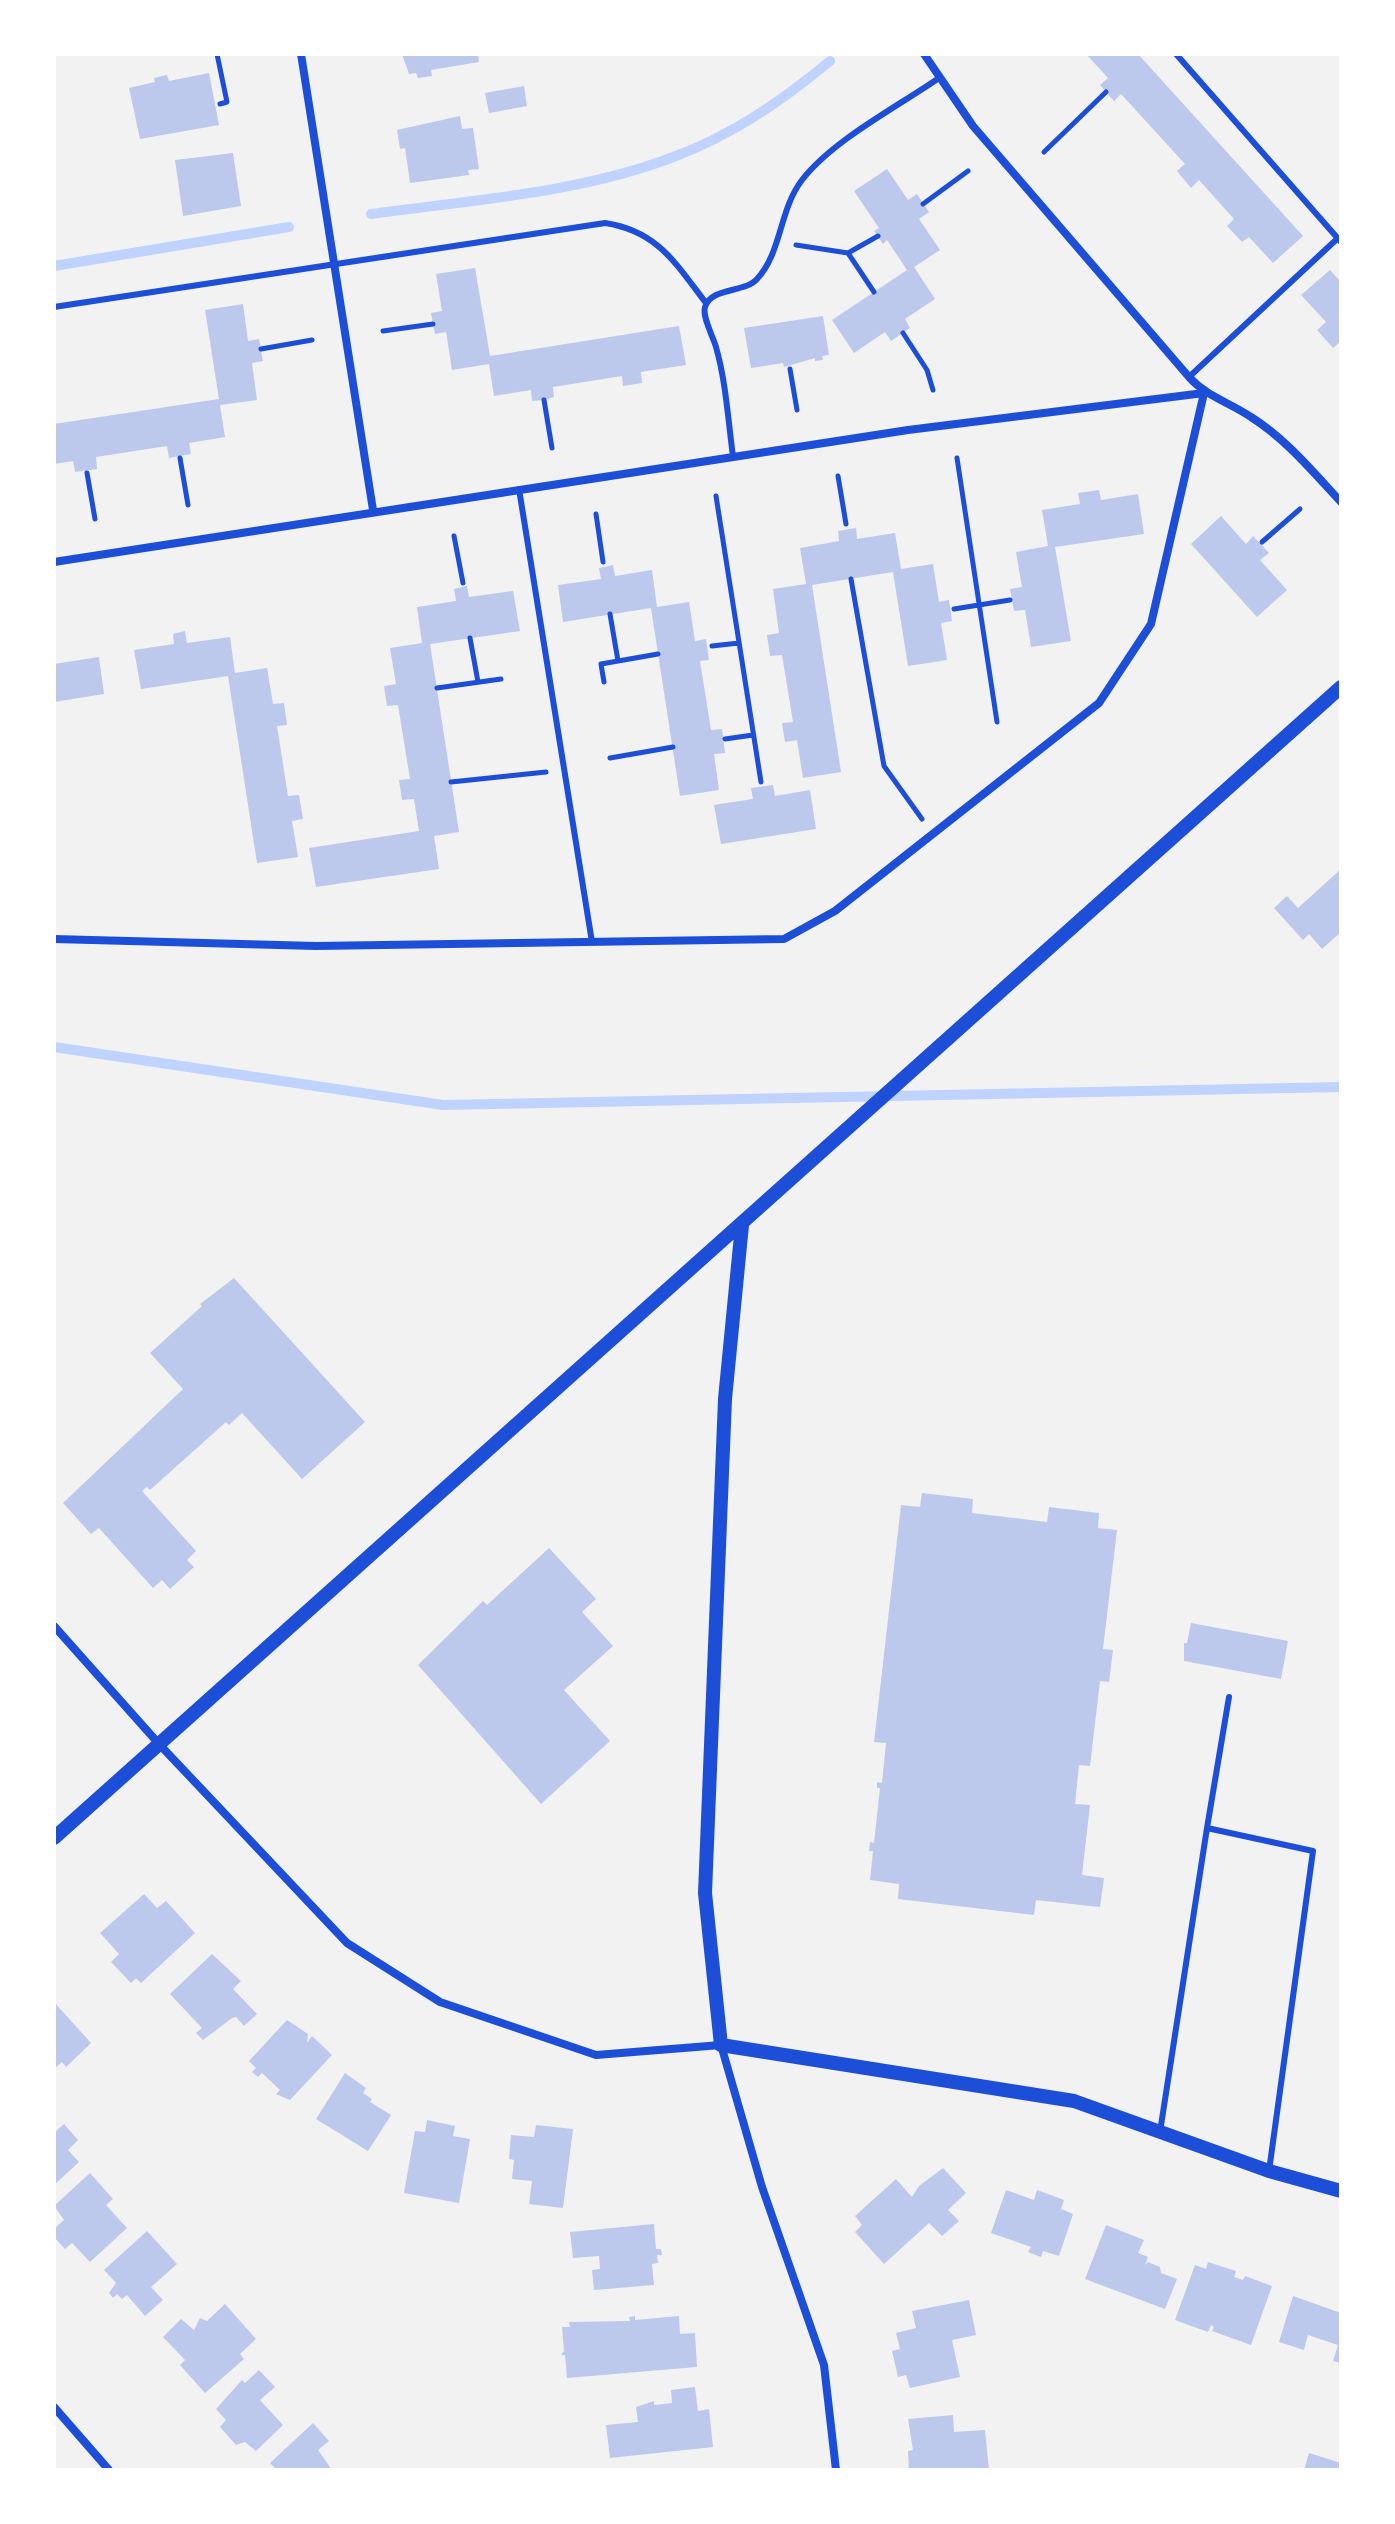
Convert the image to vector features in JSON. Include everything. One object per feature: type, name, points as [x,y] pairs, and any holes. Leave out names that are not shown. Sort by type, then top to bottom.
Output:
[{"type":"street","points":[[301,54],[373,510]]},
{"type":"street","points":[[924,54],[973,126],[1189,377],[1204,393],[1250,416],[1278,437],[1341,502]]},
{"type":"street","points":[[54,562],[733,456],[1204,393]]},
{"type":"street","points":[[54,939],[316,946],[784,939],[835,911],[1099,703],[1151,624],[1204,393]]},
{"type":"street","points":[[54,1838],[493,1441],[742,1225],[1341,687]]},
{"type":"street","points":[[742,1225],[725,1399],[705,1893],[721,2045],[762,2187],[824,2365],[836,2470]]},
{"type":"street","points":[[54,1626],[159,1744],[347,1943],[440,2002],[596,2055],[721,2045],[1074,2101],[1269,2171],[1341,2191]]},
{"type":"street","points":[[54,2407],[109,2470]]},
{"type":"lane","points":[[1176,54],[1339,240],[1189,377]]},
{"type":"lane","points":[[733,456],[717,351],[704,310],[706,303],[714,296],[754,283],[768,265],[787,209],[802,180],[842,144],[939,78]]},
{"type":"lane","points":[[54,307],[605,223],[633,227],[659,245],[706,303]]},
{"type":"lane","points":[[519,489],[592,942]]},
{"type":"lane","points":[[1160,2132],[1229,1697]]},
{"type":"lane","points":[[1207,1828],[1313,1851],[1269,2171]]},
{"type":"path","points":[[217,54],[227,102],[220,104]]},
{"type":"path","points":[[1044,152],[1106,92]]},
{"type":"path","points":[[923,204],[968,171]]},
{"type":"path","points":[[776,241],[848,253],[878,236]]},
{"type":"path","points":[[848,253],[874,292]]},
{"type":"path","points":[[383,331],[433,324]]},
{"type":"path","points":[[903,333],[927,370],[933,390]]},
{"type":"path","points":[[261,349],[312,340]]},
{"type":"path","points":[[790,369],[797,410]]},
{"type":"path","points":[[544,400],[552,448]]},
{"type":"path","points":[[180,458],[188,505]]},
{"type":"path","points":[[957,458],[997,722]]},
{"type":"path","points":[[87,473],[95,519]]},
{"type":"path","points":[[838,476],[846,524]]},
{"type":"path","points":[[716,496],[761,782]]},
{"type":"path","points":[[1262,542],[1300,509]]},
{"type":"path","points":[[596,514],[603,562]]},
{"type":"path","points":[[454,536],[463,583]]},
{"type":"path","points":[[851,579],[884,766],[933,834]]},
{"type":"path","points":[[954,609],[1010,600]]},
{"type":"path","points":[[610,614],[618,661]]},
{"type":"path","points":[[470,638],[478,682]]},
{"type":"path","points":[[712,646],[739,643]]},
{"type":"path","points":[[604,682],[601,664],[658,654]]},
{"type":"path","points":[[437,688],[501,679]]},
{"type":"path","points":[[725,739],[753,735]]},
{"type":"path","points":[[610,758],[673,747]]},
{"type":"path","points":[[451,782],[565,770]]},
{"type":"building","points":[[402,54],[478,54],[479,62],[431,70],[432,76],[418,78],[416,73],[409,74]]},
{"type":"building","points":[[1086,54],[1138,54],[1303,236],[1273,263],[1249,237],[1242,242],[1227,226],[1234,219],[1199,180],[1191,188],[1177,171],[1185,164],[1121,94],[1114,101],[1100,85],[1108,78]]},
{"type":"building","points":[[209,73],[219,125],[140,139],[129,88],[155,82],[154,78],[167,75],[169,81]]},
{"type":"building","points":[[524,86],[527,106],[489,113],[485,93]]},
{"type":"building","points":[[460,116],[462,129],[473,128],[479,169],[468,170],[469,175],[410,183],[405,148],[400,149],[397,130]]},
{"type":"building","points":[[233,153],[241,206],[183,216],[175,160]]},
{"type":"building","points":[[887,169],[908,200],[917,194],[929,212],[919,219],[940,250],[914,267],[935,299],[905,319],[910,328],[891,341],[885,332],[854,353],[832,320],[907,270],[887,240],[883,244],[874,231],[879,228],[854,191]]},
{"type":"building","points":[[475,268],[490,356],[679,326],[686,365],[641,372],[642,383],[623,386],[622,376],[553,387],[554,397],[544,400],[532,401],[531,390],[494,396],[489,364],[452,370],[446,332],[435,334],[431,313],[442,311],[436,274]]},
{"type":"building","points":[[1330,270],[1341,282],[1341,341],[1333,348],[1317,330],[1326,322],[1301,295]]},
{"type":"building","points":[[243,304],[248,341],[259,339],[263,361],[252,363],[257,400],[220,405],[225,437],[189,443],[191,454],[169,458],[167,446],[96,457],[97,469],[75,472],[73,461],[54,464],[54,424],[219,399],[205,310]]},
{"type":"building","points":[[823,316],[829,355],[822,356],[823,360],[815,361],[815,358],[784,367],[783,363],[751,368],[744,328]]},
{"type":"building","points":[[1099,490],[1101,500],[1138,494],[1144,534],[1055,547],[1071,641],[1031,647],[1025,610],[1014,611],[1010,589],[1022,587],[1016,552],[1048,546],[1042,510],[1080,504],[1078,493]]},
{"type":"building","points":[[1221,516],[1246,544],[1253,536],[1269,553],[1260,560],[1287,590],[1257,617],[1191,544]]},
{"type":"building","points":[[856,528],[857,539],[895,533],[901,569],[933,564],[939,602],[949,600],[952,621],[941,623],[947,660],[908,666],[893,572],[812,585],[841,772],[803,778],[797,740],[785,742],[782,723],[793,722],[782,655],[770,656],[767,635],[779,633],[773,589],[806,584],[800,548],[839,541],[838,531]]},
{"type":"building","points":[[613,565],[615,576],[652,570],[657,607],[689,602],[695,641],[706,639],[709,660],[700,661],[711,730],[722,729],[725,753],[714,754],[719,790],[680,796],[651,608],[563,622],[558,585],[601,579],[599,568]]},
{"type":"building","points":[[467,586],[469,597],[513,591],[520,631],[430,644],[459,832],[434,836],[439,869],[316,887],[309,848],[419,831],[414,799],[402,800],[399,780],[410,779],[398,705],[387,706],[384,686],[396,684],[390,648],[422,643],[417,607],[456,601],[454,589]]},
{"type":"building","points":[[185,631],[187,643],[230,637],[235,673],[267,668],[273,704],[284,703],[287,725],[277,726],[288,796],[299,795],[303,819],[292,821],[298,857],[257,863],[228,676],[141,689],[134,650],[174,644],[173,634]]},
{"type":"building","points":[[99,657],[104,694],[54,702],[54,664]]},
{"type":"building","points":[[773,785],[775,796],[810,790],[816,829],[721,844],[714,805],[753,799],[751,788]]},
{"type":"building","points":[[1341,869],[1341,932],[1322,949],[1309,934],[1303,940],[1274,908],[1287,896],[1298,908]]},
{"type":"building","points":[[234,1278],[365,1422],[302,1479],[242,1413],[229,1425],[226,1422],[150,1490],[147,1487],[142,1491],[196,1551],[187,1560],[194,1567],[170,1589],[162,1580],[153,1588],[99,1528],[91,1534],[63,1503],[183,1389],[150,1353],[202,1306],[200,1304]]},
{"type":"building","points":[[922,1493],[973,1499],[972,1513],[1047,1522],[1049,1507],[1099,1513],[1098,1528],[1117,1530],[1103,1649],[1113,1650],[1109,1682],[1100,1681],[1090,1766],[1079,1765],[1075,1804],[1090,1805],[1082,1875],[1104,1878],[1100,1907],[1036,1900],[1034,1915],[898,1899],[899,1884],[870,1880],[873,1851],[869,1851],[870,1842],[874,1843],[880,1788],[877,1788],[877,1782],[882,1783],[886,1743],[874,1742],[901,1505],[920,1507]]},
{"type":"building","points":[[549,1548],[596,1599],[582,1612],[613,1646],[564,1690],[610,1741],[541,1804],[418,1665],[483,1601],[487,1605]]},
{"type":"building","points":[[1191,1623],[1288,1641],[1281,1679],[1184,1661],[1184,1643],[1187,1643]]},
{"type":"building","points":[[144,1894],[157,1908],[166,1901],[195,1933],[141,1983],[136,1978],[131,1983],[111,1962],[119,1954],[100,1933]]},
{"type":"building","points":[[212,1954],[241,1981],[233,1989],[257,2014],[244,2026],[236,2017],[232,2018],[203,2040],[196,2033],[202,2028],[170,1994]]},
{"type":"building","points":[[54,2002],[91,2043],[66,2067],[62,2062],[54,2069]]},
{"type":"building","points":[[287,2020],[308,2034],[307,2043],[312,2036],[332,2055],[290,2100],[276,2094],[280,2090],[262,2073],[258,2077],[252,2072],[256,2068],[249,2061]]},
{"type":"building","points":[[345,2073],[366,2088],[363,2093],[372,2099],[370,2102],[391,2115],[368,2151],[316,2119]]},
{"type":"building","points":[[427,2120],[455,2126],[453,2136],[470,2139],[459,2203],[404,2193],[415,2131],[425,2132]]},
{"type":"building","points":[[64,2124],[78,2140],[68,2150],[79,2162],[54,2185],[54,2133]]},
{"type":"building","points":[[536,2125],[573,2129],[563,2208],[529,2204],[532,2181],[512,2179],[514,2160],[509,2159],[511,2135],[534,2137]]},
{"type":"building","points":[[943,2168],[966,2193],[948,2210],[959,2221],[942,2236],[929,2223],[884,2264],[855,2232],[862,2225],[855,2216],[896,2179],[912,2197],[919,2186]]},
{"type":"building","points":[[90,2173],[113,2199],[106,2205],[127,2228],[90,2262],[72,2243],[65,2249],[54,2237],[54,2229],[64,2220],[54,2206]]},
{"type":"building","points":[[1006,2190],[1034,2200],[1037,2190],[1064,2200],[1061,2209],[1073,2214],[1059,2256],[1043,2251],[1041,2257],[1028,2252],[1031,2247],[991,2233]]},
{"type":"building","points":[[654,2224],[656,2249],[661,2249],[662,2255],[657,2255],[658,2263],[652,2264],[654,2285],[594,2290],[592,2270],[600,2269],[599,2256],[573,2258],[570,2232]]},
{"type":"building","points":[[1106,2225],[1144,2240],[1138,2253],[1148,2257],[1145,2265],[1148,2262],[1160,2267],[1161,2273],[1177,2279],[1165,2309],[1085,2279]]},
{"type":"building","points":[[147,2231],[177,2264],[151,2287],[163,2300],[145,2316],[127,2295],[122,2299],[117,2294],[113,2298],[109,2293],[116,2283],[104,2270]]},
{"type":"building","points":[[1208,2262],[1236,2271],[1234,2277],[1243,2280],[1245,2276],[1272,2286],[1251,2345],[1212,2331],[1214,2327],[1211,2325],[1208,2332],[1175,2320],[1195,2265],[1206,2269]]},
{"type":"building","points":[[1293,2296],[1341,2313],[1341,2363],[1333,2361],[1338,2345],[1308,2335],[1304,2350],[1279,2342]]},
{"type":"building","points":[[969,2300],[976,2335],[952,2340],[960,2377],[910,2388],[906,2375],[898,2377],[892,2351],[900,2349],[896,2333],[916,2328],[912,2311]]},
{"type":"building","points":[[225,2304],[256,2339],[240,2354],[244,2359],[205,2393],[180,2365],[185,2360],[163,2337],[181,2319],[194,2330],[200,2318],[207,2321]]},
{"type":"building","points":[[635,2316],[635,2320],[679,2316],[680,2334],[695,2333],[697,2367],[567,2378],[565,2355],[561,2355],[564,2351],[562,2327],[570,2327],[569,2322],[630,2321],[629,2317]]},
{"type":"building","points":[[259,2370],[275,2387],[260,2400],[283,2425],[256,2451],[245,2442],[236,2445],[220,2427],[226,2420],[216,2409],[242,2380],[245,2383]]},
{"type":"building","points":[[695,2387],[698,2411],[709,2409],[713,2447],[610,2458],[606,2425],[638,2422],[636,2407],[654,2401],[654,2405],[672,2403],[671,2390]]},
{"type":"building","points":[[953,2415],[954,2432],[985,2430],[989,2470],[909,2470],[908,2451],[913,2450],[908,2419]]},
{"type":"building","points":[[313,2423],[329,2441],[318,2450],[332,2470],[277,2470],[270,2463]]},
{"type":"building","points":[[1309,2453],[1341,2463],[1341,2470],[1304,2470]]},
{"type":"waterway","points":[[371,214],[526,194],[640,169],[738,127],[830,61]]},
{"type":"waterway","points":[[54,266],[289,227]]},
{"type":"waterway","points":[[54,1047],[443,1105],[1341,1087]]}]
